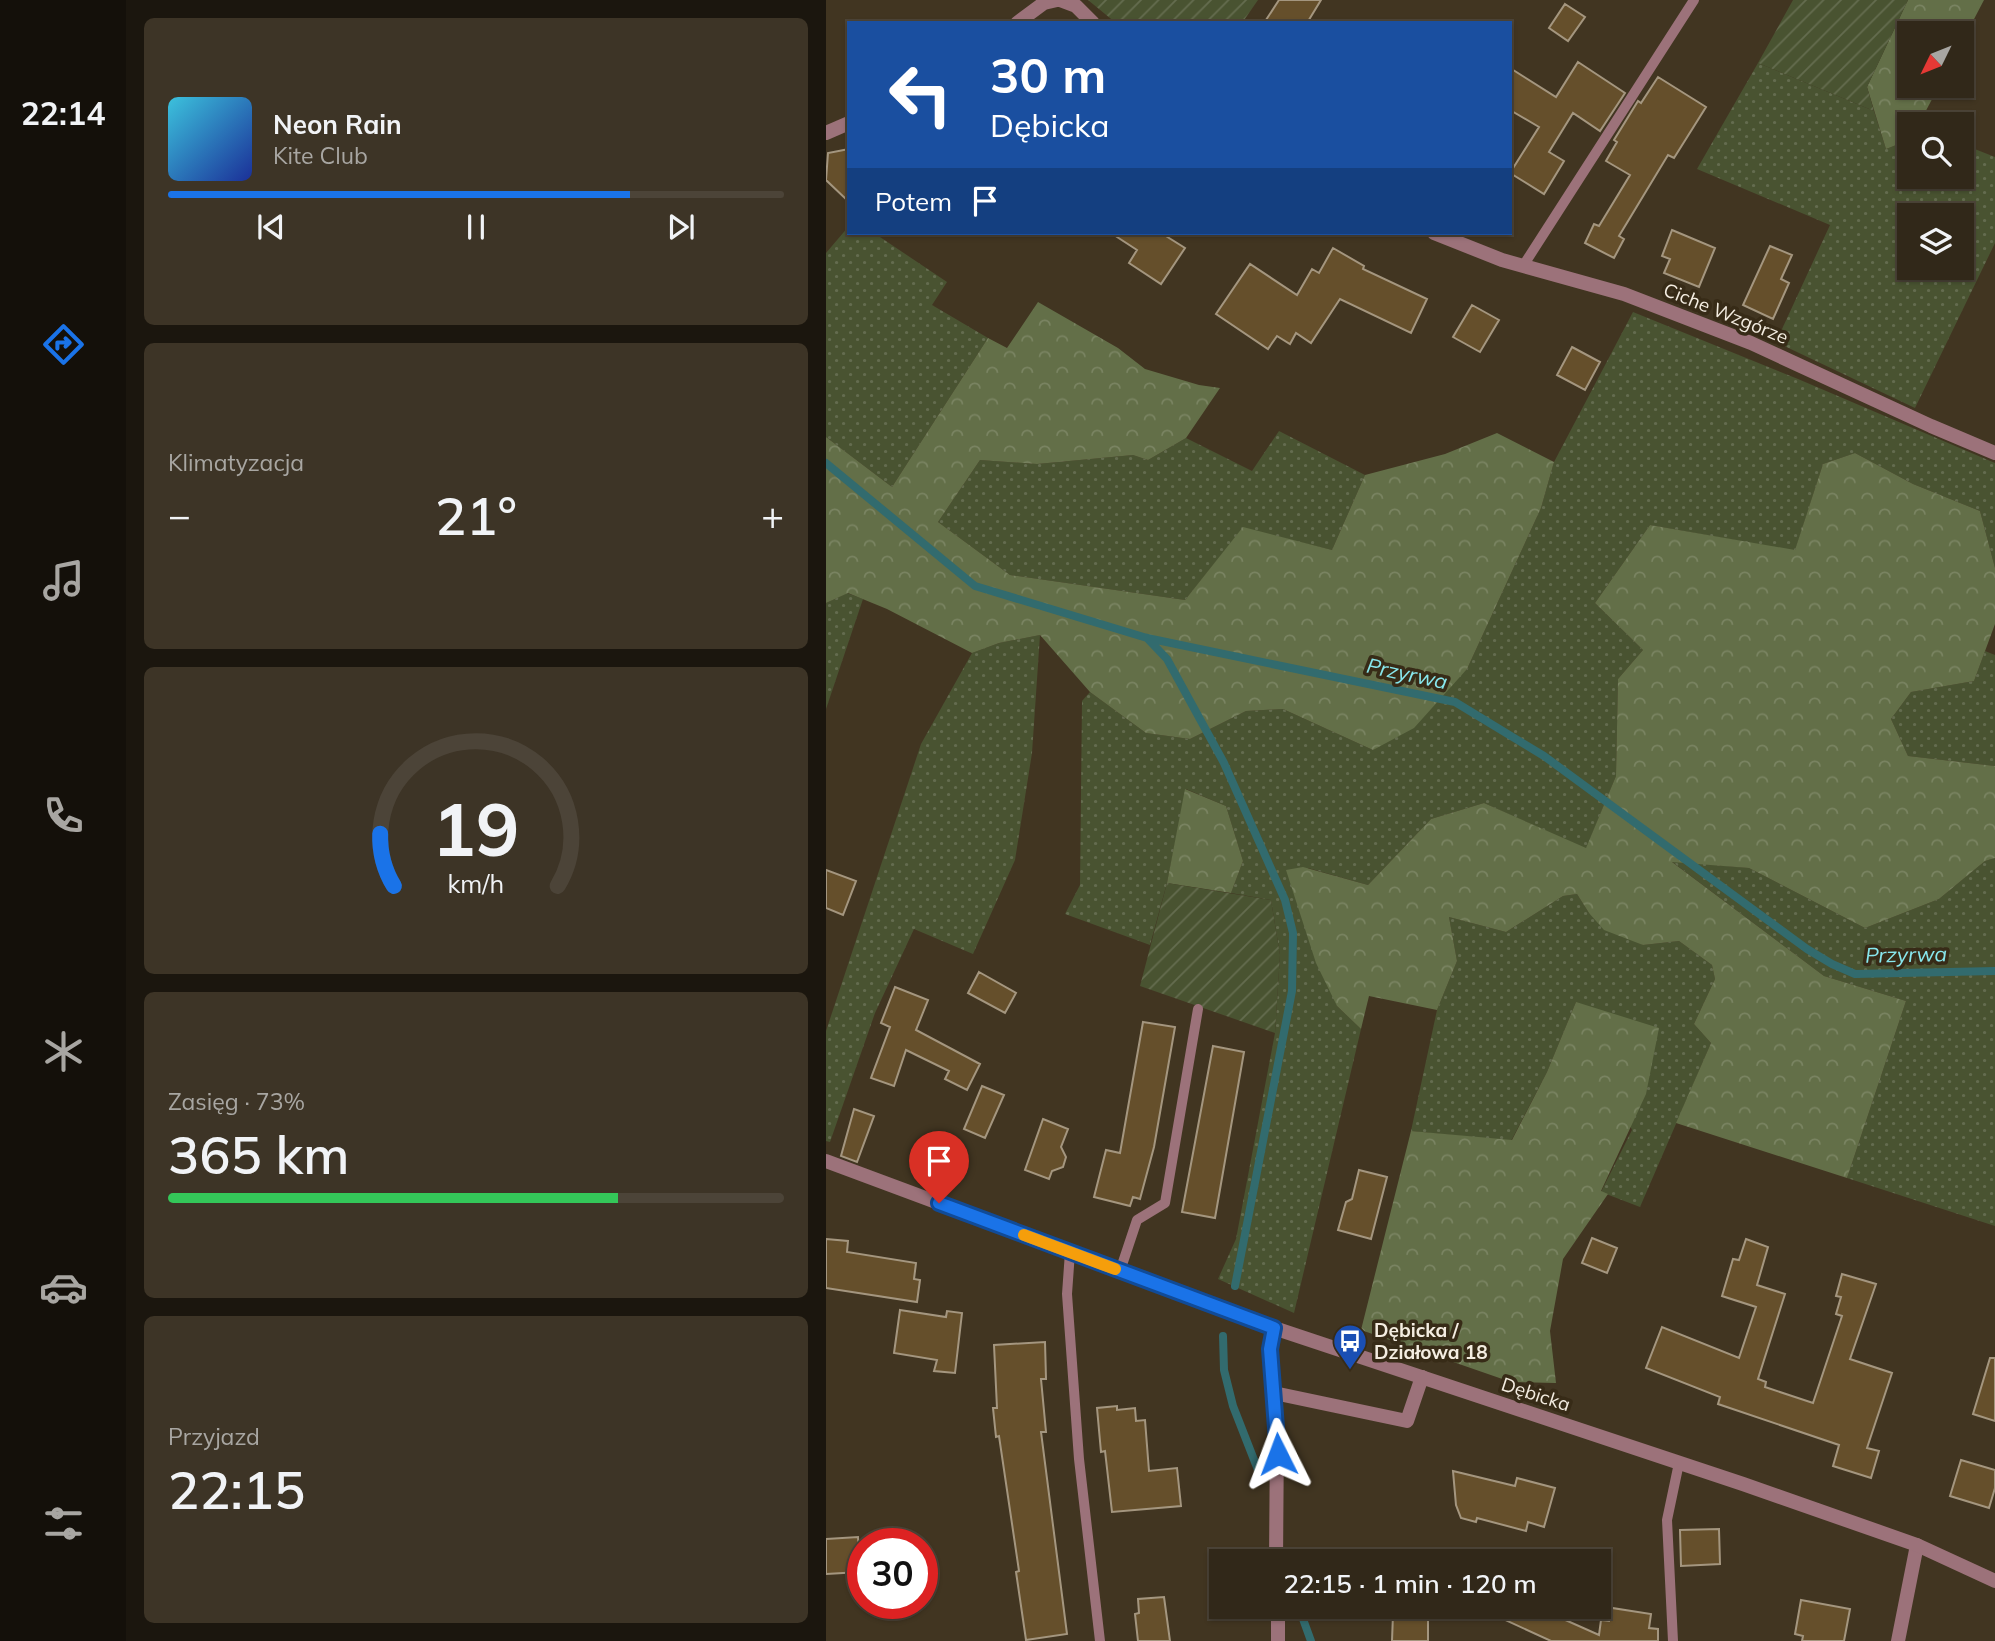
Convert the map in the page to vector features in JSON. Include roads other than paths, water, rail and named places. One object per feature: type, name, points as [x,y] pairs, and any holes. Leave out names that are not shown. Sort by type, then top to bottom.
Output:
[{"type":"street","points":[[1020,21],[1044,3],[1058,0],[1076,6],[1091,21]]},
{"type":"street","points":[[826,132],[847,125]]},
{"type":"street","name":"Ciche Wzgórze","points":[[1439,235],[1523,266],[1623,294],[1751,342],[1918,421],[1995,453]]},
{"type":"street","name":"Dębicka","points":[[826,1161],[1274,1328],[1917,1545],[1995,1581]]},
{"type":"street","points":[[1274,1328],[1270,1349],[1278,1475],[1276,1549]]},
{"type":"street","points":[[1274,1393],[1407,1421],[1422,1377]]},
{"type":"street","points":[[1898,1641],[1917,1545]]},
{"type":"street","points":[[1278,1619],[1278,1641]]},
{"type":"lane","points":[[1523,266],[1694,0]]},
{"type":"lane","points":[[1120,1271],[1137,1220],[1165,1203],[1198,1009]]},
{"type":"lane","points":[[1070,1252],[1067,1294],[1079,1459],[1100,1641]]},
{"type":"lane","points":[[1673,1641],[1667,1520],[1679,1463]]},
{"type":"waterway","name":"Przyrwa","points":[[826,463],[975,586],[1147,638],[1455,702],[1544,756],[1807,949],[1855,974],[1995,971]]},
{"type":"waterway","points":[[1147,638],[1167,659],[1224,763],[1285,900],[1293,933],[1292,991],[1235,1286]]},
{"type":"waterway","points":[[1223,1336],[1224,1370],[1233,1406],[1260,1475]]},
{"type":"waterway","points":[[1303,1619],[1311,1641]]},
{"type":"place","name":"Dębicka / Działowa 18","points":[[1350,1371]]}]
